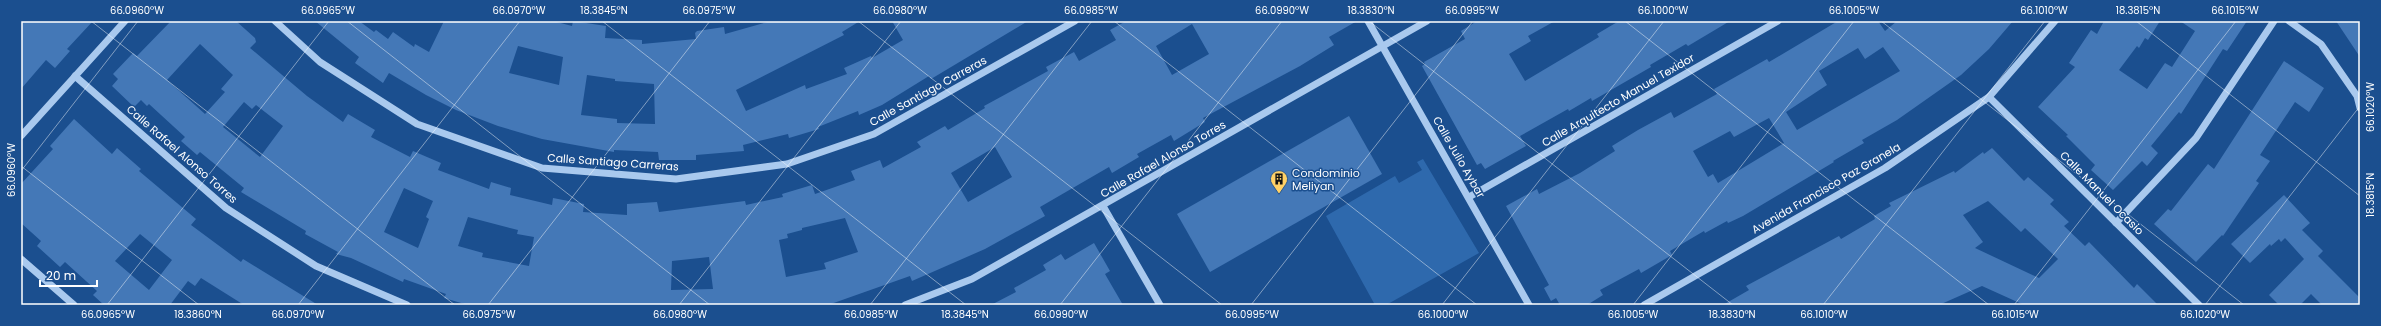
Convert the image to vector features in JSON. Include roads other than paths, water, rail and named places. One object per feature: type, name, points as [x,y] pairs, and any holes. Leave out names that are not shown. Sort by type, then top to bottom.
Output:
[{"type":"street","points":[[21,136],[125,21]]},
{"type":"street","name":"Calle Santiago Carreras","points":[[275,21],[320,62],[417,124],[542,168],[676,179],[787,164],[874,134],[1075,21]]},
{"type":"street","name":"Calle Julio Aybar","points":[[1368,21],[1529,305]]},
{"type":"street","name":"Calle Rafael Alonso Torres","points":[[905,305],[972,279],[1427,21]]},
{"type":"street","name":"Calle Arquitecto Manuel Texidor","points":[[1469,197],[1778,21]]},
{"type":"street","name":"Avenida Francisco Paz Granela","points":[[1644,305],[1885,168],[1990,97],[2055,21]]},
{"type":"street","points":[[2116,223],[2196,138],[2274,21]]},
{"type":"street","points":[[2289,21],[2321,44],[2357,96],[2360,108]]},
{"type":"street","name":"Calle Rafael Alonso Torres","points":[[76,76],[226,208],[316,266],[407,305]]},
{"type":"street","name":"Calle Manuel Ocasio","points":[[1990,97],[2199,305]]},
{"type":"street","points":[[1103,206],[1160,305]]},
{"type":"street","points":[[21,258],[74,305]]},
{"type":"place","name":"Condominio Meliyan","points":[[1279,194]]}]
